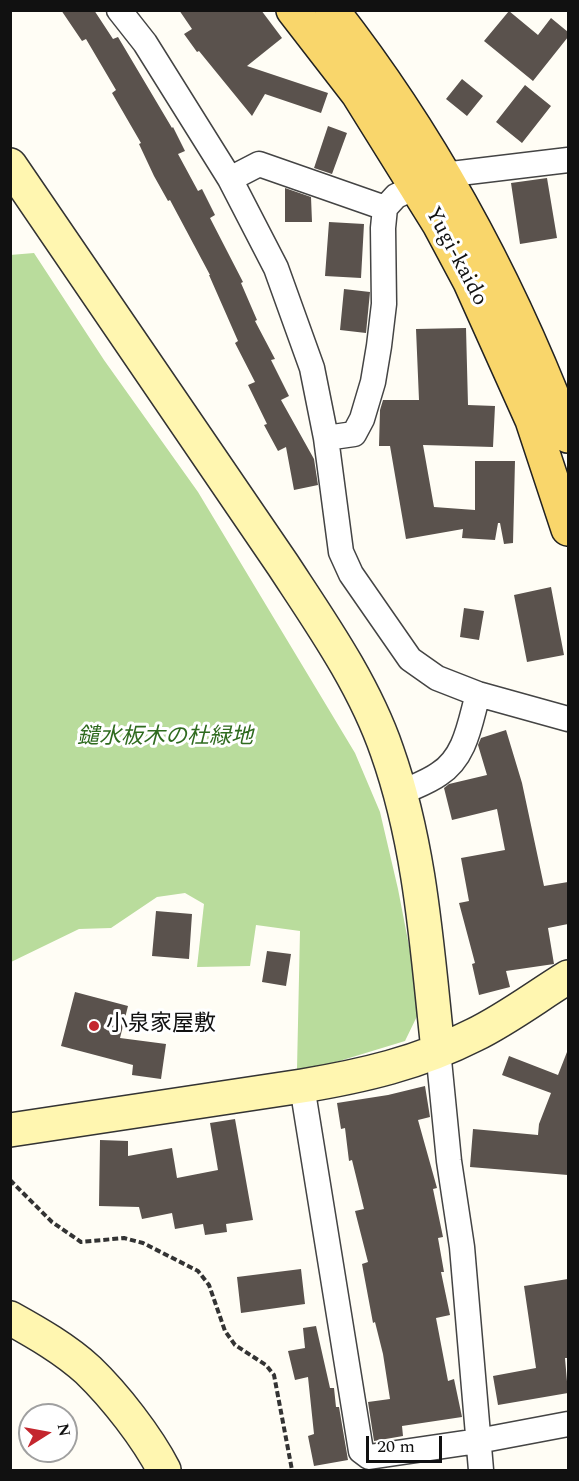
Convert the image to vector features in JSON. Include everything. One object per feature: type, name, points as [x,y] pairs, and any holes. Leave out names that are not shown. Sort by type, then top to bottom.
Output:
[{"type":"main road","name":"Yugi-kaido","points":[[293,10],[490,260],[532,347],[568,436]]},
{"type":"main road","name":"Yugi-kaido","points":[[332,10],[379,74],[429,181],[444,234],[489,322],[532,420],[568,529]]},
{"type":"street","points":[[119,10],[145,43],[230,179],[276,268],[312,368],[326,438],[341,552],[351,574],[410,659],[437,678],[478,694],[568,719]]},
{"type":"street","points":[[326,438],[354,434],[362,419],[373,382],[384,304],[385,208],[396,196],[429,181],[568,160]]},
{"type":"street","points":[[230,179],[259,164],[385,208]]},
{"type":"street","points":[[10,165],[81,266],[318,619],[353,677],[387,749],[412,840],[419,878],[449,1161],[462,1247],[481,1470]]},
{"type":"street","points":[[400,793],[439,774],[460,754],[478,694]]},
{"type":"street","points":[[10,1130],[302,1086],[368,1074],[405,1064],[484,1030],[568,976]]},
{"type":"street","points":[[302,1086],[362,1450],[369,1456],[478,1441],[568,1424]]},
{"type":"street","points":[[10,1318],[58,1347],[88,1371],[131,1420],[164,1470]]},
{"type":"path","points":[[10,1180],[52,1222],[81,1242],[124,1238],[142,1243],[198,1270],[209,1285],[225,1331],[235,1345],[266,1365],[274,1375],[292,1470]]},
{"type":"green space","name":"鑓水板木の杜緑地","points":[[34,253],[104,360],[198,492],[355,753],[380,812],[398,889],[421,1008],[405,1041],[323,1066],[297,1069],[300,931],[256,925],[250,966],[197,967],[204,904],[185,893],[157,897],[111,928],[79,929],[11,962],[10,255]]},
{"type":"building","points":[[61,10],[94,10],[113,39],[118,37],[173,127],[185,151],[178,154],[198,191],[202,189],[215,215],[210,218],[243,282],[241,283],[257,320],[255,321],[275,359],[271,360],[289,396],[281,400],[314,459],[318,485],[294,490],[286,447],[278,451],[264,425],[267,424],[248,385],[255,382],[235,343],[238,341],[210,275],[170,200],[168,201],[154,176],[139,144],[141,143],[112,93],[116,90],[86,39],[82,41]]},
{"type":"building","points":[[179,10],[261,10],[282,38],[247,66],[328,93],[321,113],[265,94],[252,116],[184,34],[192,29]]},
{"type":"building","points":[[509,11],[538,35],[551,18],[568,32],[568,37],[533,81],[484,41]]},
{"type":"building","points":[[462,79],[483,96],[467,116],[446,99]]},
{"type":"building","points":[[525,85],[551,106],[522,143],[496,122]]},
{"type":"building","points":[[328,126],[347,133],[332,174],[314,168]]},
{"type":"building","points":[[547,178],[557,238],[520,244],[511,183]]},
{"type":"building","points":[[285,188],[311,197],[312,222],[285,222]]},
{"type":"building","points":[[329,222],[364,224],[361,278],[325,276]]},
{"type":"building","points":[[344,289],[370,292],[366,333],[340,330]]},
{"type":"building","points":[[466,328],[468,405],[495,406],[493,447],[423,445],[434,507],[475,510],[475,461],[515,461],[513,543],[504,544],[500,523],[498,523],[495,540],[462,538],[463,529],[406,539],[390,446],[379,446],[380,410],[383,400],[419,400],[416,329]]},
{"type":"building","points":[[551,587],[564,655],[527,662],[514,595]]},
{"type":"building","points":[[464,608],[484,611],[479,640],[460,637]]},
{"type":"building","points":[[506,730],[522,783],[544,886],[568,882],[568,924],[548,928],[554,964],[506,971],[510,987],[479,995],[472,964],[475,963],[459,903],[469,901],[461,858],[505,850],[497,809],[452,820],[444,788],[449,784],[487,775],[478,745],[481,738]]},
{"type":"building","points":[[156,911],[192,914],[189,959],[152,956]]},
{"type":"building","points":[[267,951],[291,954],[286,986],[262,982]]},
{"type":"building","name":"小泉家屋敷","points":[[75,992],[128,1006],[120,1038],[166,1044],[161,1079],[132,1075],[133,1065],[61,1046]]},
{"type":"building","points":[[567,1052],[568,1175],[470,1167],[473,1129],[538,1135],[539,1124],[551,1093],[502,1075],[509,1056],[558,1075]]},
{"type":"building","points":[[425,1086],[430,1117],[418,1120],[437,1188],[433,1189],[443,1237],[438,1238],[444,1272],[441,1272],[450,1315],[436,1318],[448,1381],[454,1379],[462,1417],[402,1426],[403,1436],[374,1441],[368,1402],[390,1399],[383,1354],[375,1322],[373,1323],[362,1264],[368,1262],[355,1211],[364,1209],[352,1160],[349,1161],[345,1128],[341,1129],[337,1103],[388,1095]]},
{"type":"building","points":[[235,1119],[253,1220],[226,1224],[227,1232],[205,1235],[203,1224],[175,1229],[172,1213],[142,1219],[139,1207],[99,1206],[100,1140],[128,1141],[128,1156],[172,1148],[177,1178],[218,1170],[210,1123]]},
{"type":"building","points":[[301,1269],[305,1304],[241,1313],[237,1277]]},
{"type":"building","points":[[568,1279],[568,1358],[565,1358],[568,1393],[498,1405],[493,1376],[536,1368],[524,1286]]},
{"type":"building","points":[[316,1326],[330,1388],[334,1388],[336,1407],[339,1407],[348,1460],[314,1466],[308,1436],[314,1434],[308,1377],[295,1380],[288,1351],[305,1348],[303,1328]]},
{"type":"place","name":"小泉家屋敷","points":[[94,1026]]}]
